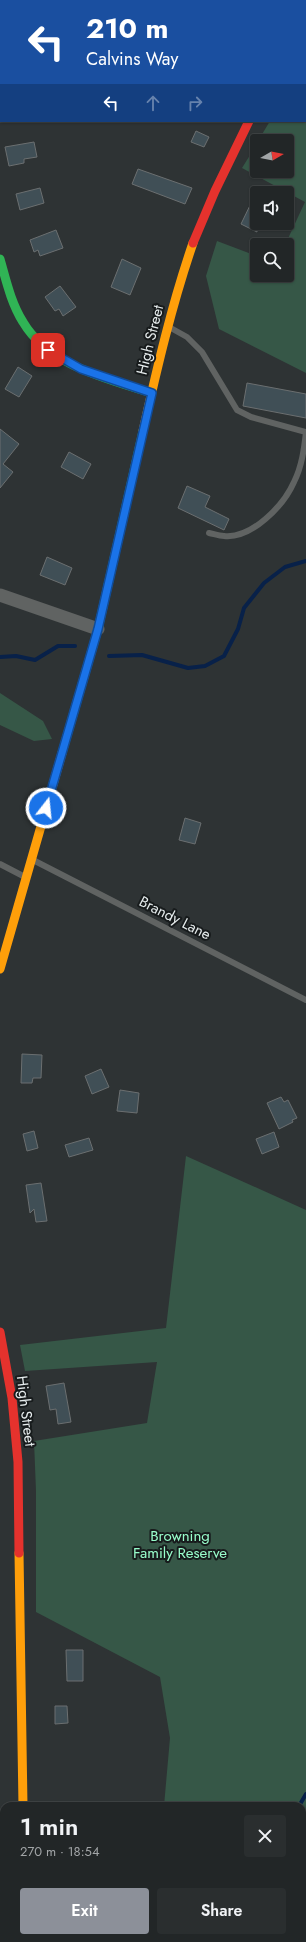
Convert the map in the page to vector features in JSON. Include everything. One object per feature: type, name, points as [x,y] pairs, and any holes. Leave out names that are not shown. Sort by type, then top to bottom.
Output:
[{"type":"street","name":"High Street","points":[[0,969],[98,629],[167,327],[179,284],[195,238],[215,191],[249,122]]},
{"type":"street","points":[[0,259],[8,288],[22,319],[33,337],[48,350],[81,369],[152,393]]},
{"type":"street","points":[[0,595],[98,629]]},
{"type":"street","name":"High Street","points":[[0,1332],[12,1398],[18,1462],[23,1802]]},
{"type":"lane","points":[[167,327],[187,337],[202,352],[237,410],[251,417],[306,432],[303,458],[295,481],[284,499],[271,514],[259,524],[240,534],[224,536],[209,533]]},
{"type":"lane","name":"Brandy Lane","points":[[31,859],[306,1000]]},
{"type":"lane","points":[[0,864],[26,877]]},
{"type":"green space","points":[[269,122],[306,122],[306,373],[219,329],[206,276],[217,241],[250,253],[250,282],[294,282],[294,238],[288,238],[292,230],[294,230],[294,226],[305,202],[294,196],[294,186],[275,186],[261,178],[294,178],[294,134],[262,134]]},
{"type":"green space","points":[[250,155],[250,172],[242,168]]},
{"type":"green space","points":[[0,693],[43,721],[52,739],[34,741],[0,725]]},
{"type":"green space","name":"Browning Family Reserve","points":[[186,1156],[306,1210],[306,1802],[164,1802],[170,1738],[160,1677],[36,1612],[36,1491],[34,1441],[147,1423],[157,1362],[25,1371],[20,1345],[166,1328]]},
{"type":"building","points":[[196,131],[209,137],[204,147],[191,142]]},
{"type":"building","points":[[34,142],[37,157],[24,159],[24,163],[9,166],[5,147]]},
{"type":"building","points":[[138,169],[192,188],[185,204],[132,184]]},
{"type":"building","points":[[40,188],[44,203],[20,210],[16,194]]},
{"type":"building","points":[[250,205],[250,228],[241,224]]},
{"type":"building","points":[[56,230],[63,248],[40,256],[38,250],[34,252],[30,240]]},
{"type":"building","points":[[122,259],[141,268],[130,295],[111,287]]},
{"type":"building","points":[[60,286],[76,307],[63,316],[59,309],[55,311],[45,297]]},
{"type":"building","points":[[18,367],[32,376],[19,397],[5,389]]},
{"type":"building","points":[[247,383],[306,394],[306,418],[243,406]]},
{"type":"building","points":[[0,429],[19,444],[3,464],[13,472],[0,488]]},
{"type":"building","points":[[69,452],[91,464],[83,479],[61,467]]},
{"type":"building","points":[[187,486],[210,496],[205,507],[229,519],[224,530],[178,508]]},
{"type":"building","points":[[47,557],[72,568],[65,585],[40,575]]},
{"type":"building","points":[[185,818],[201,823],[195,844],[179,840]]},
{"type":"building","points":[[22,1054],[42,1055],[41,1078],[33,1078],[32,1083],[21,1083]]},
{"type":"building","points":[[101,1069],[109,1087],[92,1094],[85,1076]]},
{"type":"building","points":[[120,1090],[139,1093],[137,1113],[117,1111]]},
{"type":"building","points":[[281,1097],[284,1102],[288,1100],[297,1118],[292,1120],[293,1122],[279,1129],[267,1103]]},
{"type":"building","points":[[34,1131],[38,1148],[27,1151],[23,1134]]},
{"type":"building","points":[[274,1132],[279,1147],[262,1154],[256,1139]]},
{"type":"building","points":[[89,1138],[93,1150],[69,1157],[65,1145]]},
{"type":"building","points":[[41,1183],[47,1221],[36,1222],[34,1209],[30,1213],[26,1185]]},
{"type":"building","points":[[64,1383],[71,1422],[58,1424],[56,1409],[50,1410],[46,1386]]},
{"type":"building","points":[[66,1650],[83,1650],[83,1681],[67,1681]]},
{"type":"building","points":[[55,1706],[67,1706],[68,1723],[55,1724]]},
{"type":"waterway","points":[[109,656],[142,655],[188,668],[205,666],[224,656],[238,629],[244,608],[264,583],[285,567],[306,561]]},
{"type":"waterway","points":[[0,657],[16,656],[35,660],[58,646],[75,646]]},
{"type":"waterway","points":[[301,1802],[306,1794]]},
{"type":"traffic: fast","points":[[0,259],[9,291],[19,315],[34,337],[48,350],[63,360],[98,376],[151,393]]},
{"type":"traffic: fast","points":[[62,753],[98,629],[143,431]]},
{"type":"traffic: slow","points":[[143,431],[159,360],[185,266],[193,243]]},
{"type":"traffic: slow","points":[[0,969],[62,753]]},
{"type":"traffic: slow","points":[[19,1553],[23,1802]]},
{"type":"traffic: jam","points":[[193,243],[215,191],[249,122]]},
{"type":"traffic: jam","points":[[0,1332],[12,1398],[18,1462],[19,1553]]},
{"type":"route","points":[[46,808],[98,629],[152,393],[81,369],[48,350]]}]
